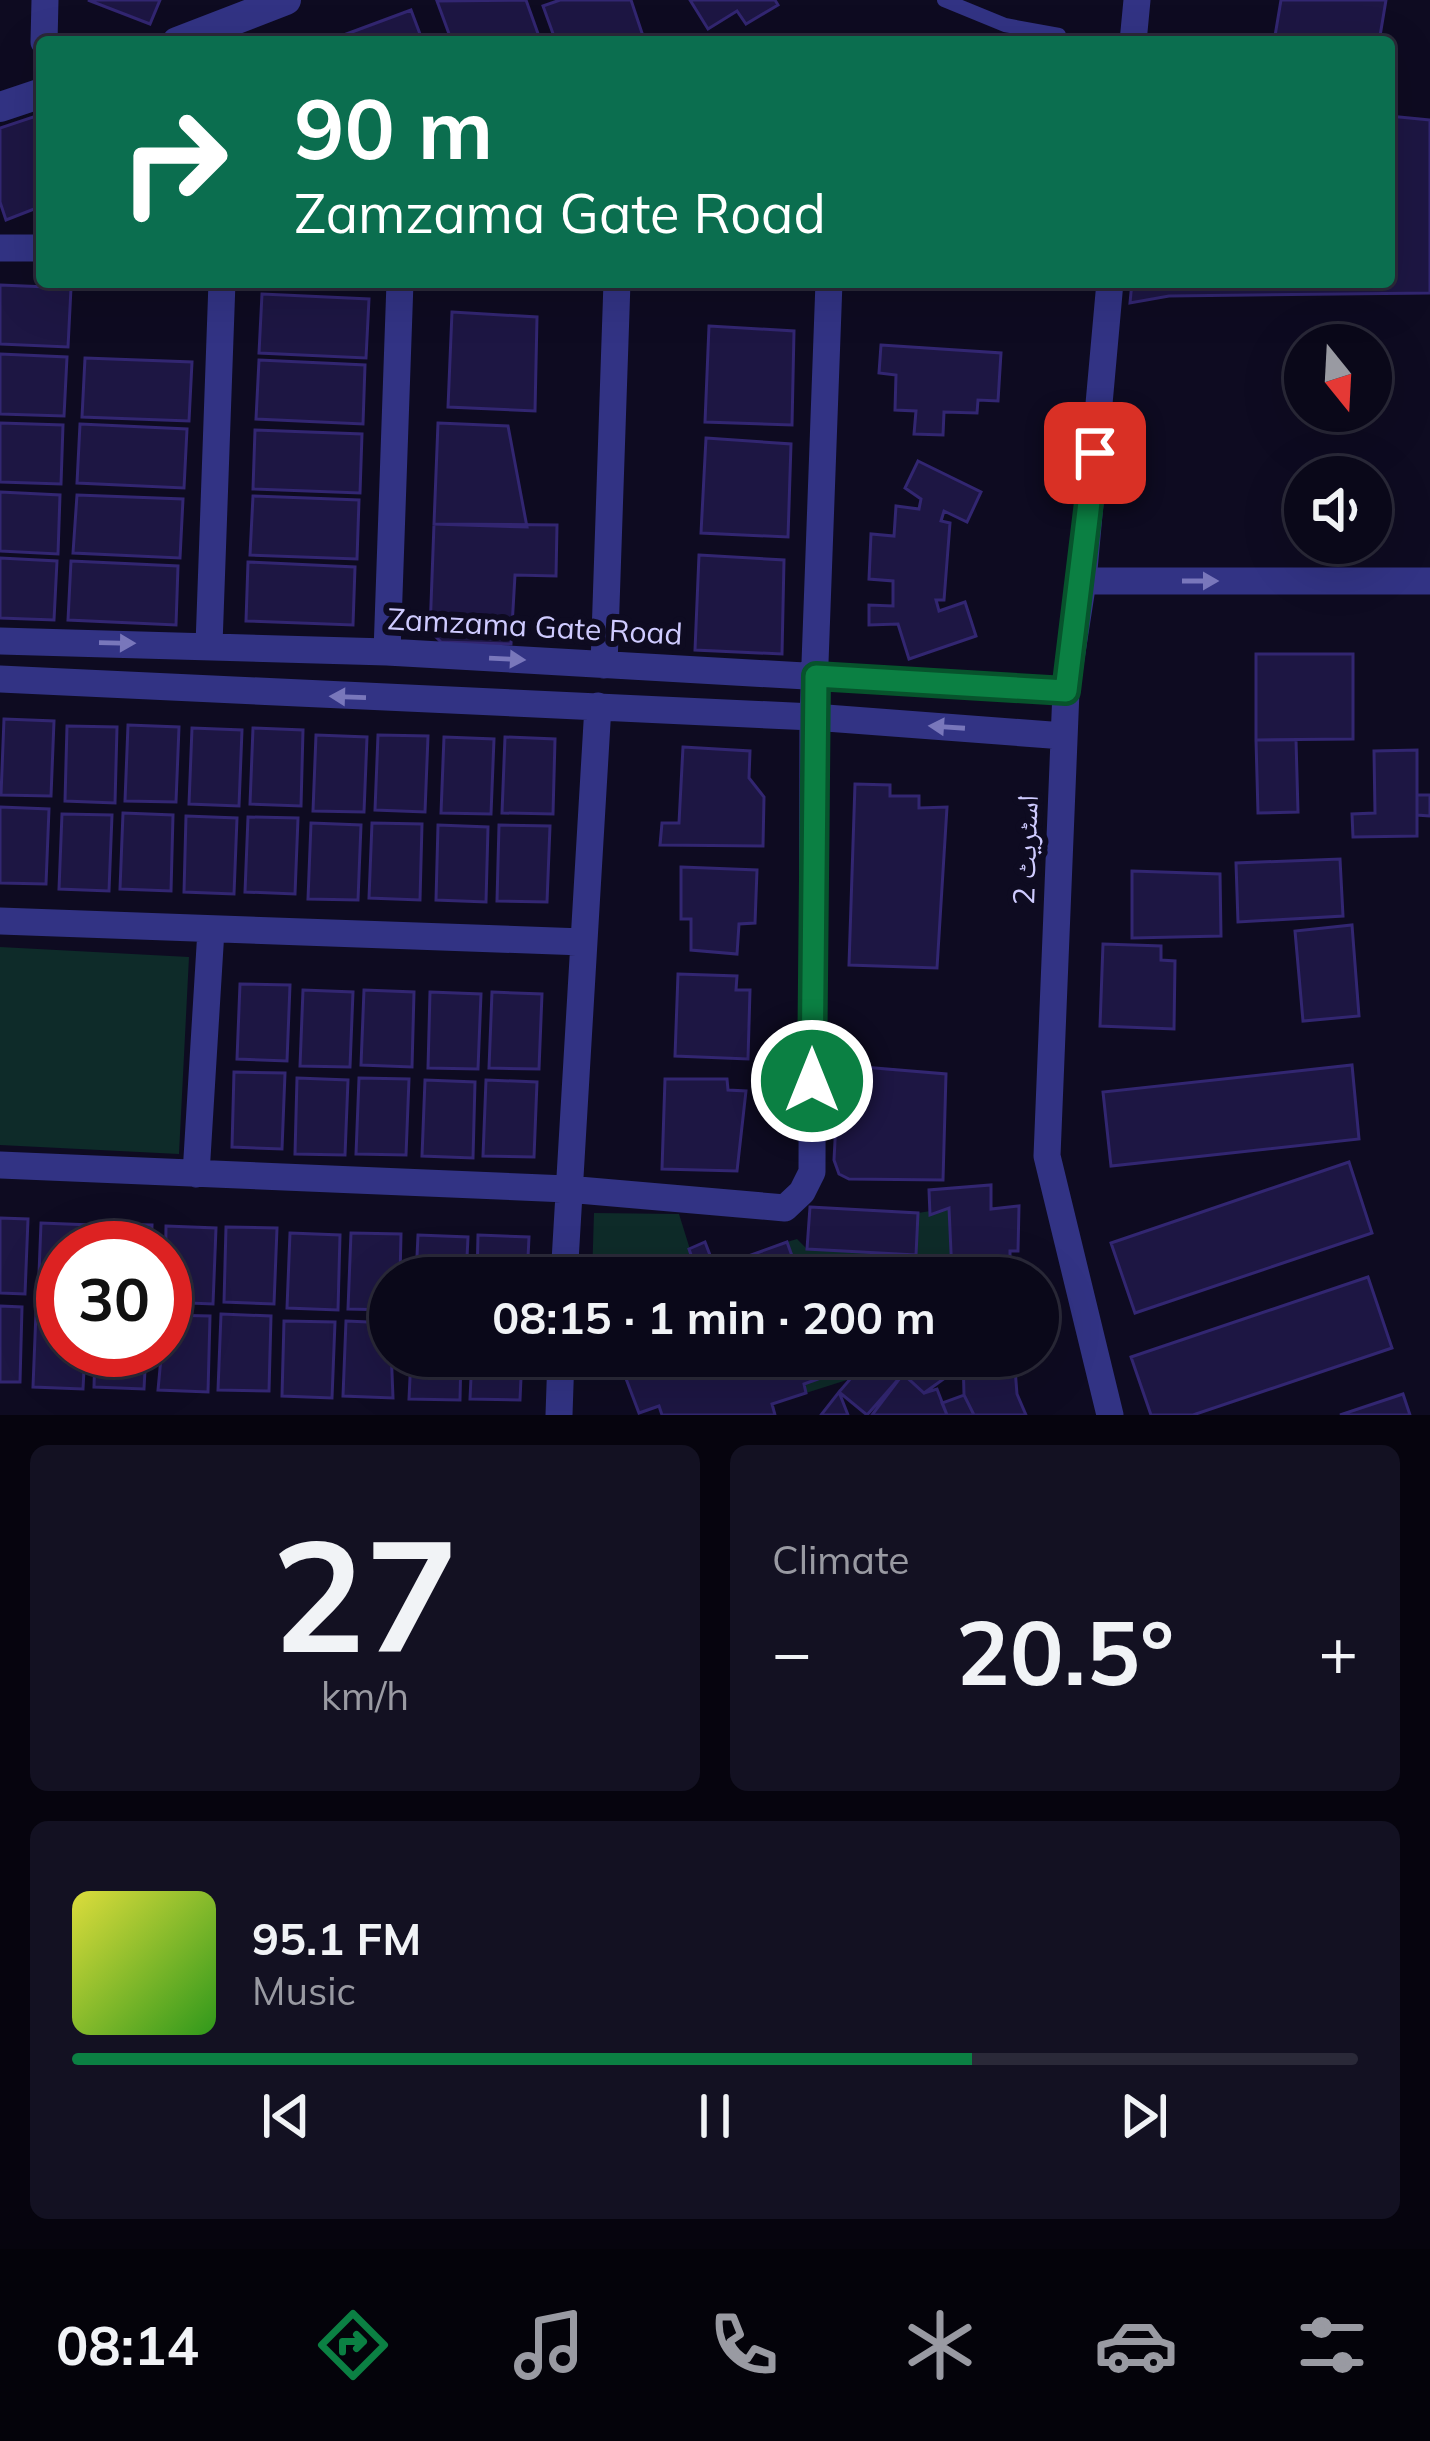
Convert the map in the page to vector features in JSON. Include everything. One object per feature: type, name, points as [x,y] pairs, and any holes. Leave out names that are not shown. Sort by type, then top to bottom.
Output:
[{"type":"street","points":[[44,36],[45,0]]},
{"type":"street","points":[[193,36],[286,0]]},
{"type":"street","points":[[1133,36],[1137,0]]},
{"type":"street","points":[[0,107],[36,95]]},
{"type":"street","points":[[0,248],[36,248]]},
{"type":"street","points":[[209,645],[222,288]]},
{"type":"street","points":[[387,652],[400,288]]},
{"type":"street","points":[[604,665],[617,288]]},
{"type":"street","points":[[0,1165],[567,1189],[784,1208],[802,1192],[812,1172],[813,717],[829,288]]},
{"type":"street","name":"اسٹریٹ 2","points":[[1110,288],[1083,581],[1066,691],[1047,1156],[1110,1415]]},
{"type":"street","points":[[1083,581],[1430,581]]},
{"type":"street","name":"Zamzama Gate Road","points":[[0,641],[387,652],[1066,691]]},
{"type":"street","points":[[289,695],[294,648]]},
{"type":"street","points":[[702,711],[704,670]]},
{"type":"street","points":[[0,679],[702,711],[1064,736]]},
{"type":"street","points":[[565,1257],[598,706]]},
{"type":"street","points":[[0,921],[583,942]]},
{"type":"street","points":[[196,1174],[211,930]]},
{"type":"street","points":[[559,1415],[560,1377]]},
{"type":"lane","points":[[944,0],[1005,25],[1059,35]]},
{"type":"green space","points":[[0,947],[189,957],[179,1154],[0,1145]]},
{"type":"green space","points":[[949,1208],[951,1257],[792,1257],[787,1242],[797,1239],[807,1249],[916,1255],[918,1213]]},
{"type":"green space","points":[[594,1213],[679,1214],[692,1257],[593,1257]]},
{"type":"green space","points":[[823,1377],[852,1377],[806,1393],[804,1384]]},
{"type":"building","points":[[88,0],[160,0],[150,24]]},
{"type":"building","points":[[526,0],[539,36],[450,36],[437,1]]},
{"type":"building","points":[[560,0],[631,0],[643,36],[554,36],[543,6]]},
{"type":"building","points":[[690,0],[775,0],[778,5],[746,24],[737,11],[708,29]]},
{"type":"building","points":[[1281,0],[1386,0],[1380,36],[1275,36]]},
{"type":"building","points":[[411,10],[421,36],[341,36]]},
{"type":"building","points":[[36,116],[36,208],[6,220],[0,202],[0,128]]},
{"type":"building","points":[[1395,117],[1430,120],[1430,293],[1169,296],[1130,303],[1131,288],[1395,288]]},
{"type":"building","points":[[0,285],[71,288],[68,347],[0,344]]},
{"type":"building","points":[[262,294],[369,299],[366,358],[259,353]]},
{"type":"building","points":[[452,312],[537,317],[535,411],[448,407]]},
{"type":"building","points":[[709,326],[794,331],[792,425],[705,422]]},
{"type":"building","points":[[881,345],[1001,353],[998,401],[978,400],[977,413],[944,412],[943,435],[914,434],[916,411],[895,410],[896,375],[879,373]]},
{"type":"building","points":[[0,354],[67,357],[64,416],[0,414]]},
{"type":"building","points":[[85,358],[192,362],[189,421],[82,417]]},
{"type":"building","points":[[259,360],[365,365],[363,424],[256,419]]},
{"type":"building","points":[[0,423],[63,425],[61,484],[0,482]]},
{"type":"building","points":[[438,423],[508,426],[527,527],[434,524]]},
{"type":"building","points":[[80,424],[187,429],[184,488],[77,483]]},
{"type":"building","points":[[255,430],[362,434],[360,493],[253,489]]},
{"type":"building","points":[[706,438],[791,444],[788,537],[701,533]]},
{"type":"building","points":[[918,461],[981,492],[967,522],[944,511],[941,521],[950,523],[944,600],[936,600],[939,611],[965,602],[976,636],[909,659],[898,624],[869,625],[869,605],[893,606],[893,581],[869,579],[871,534],[894,536],[896,506],[919,509],[921,499],[905,488]]},
{"type":"building","points":[[0,492],[60,495],[58,554],[0,551]]},
{"type":"building","points":[[77,495],[183,499],[180,558],[73,553]]},
{"type":"building","points":[[253,496],[359,500],[357,559],[250,555]]},
{"type":"building","points":[[434,524],[557,525],[556,576],[515,575],[511,644],[441,642],[430,631]]},
{"type":"building","points":[[699,555],[784,560],[782,654],[695,650]]},
{"type":"building","points":[[0,558],[57,561],[54,620],[0,618]]},
{"type":"building","points":[[71,561],[178,566],[176,625],[68,620]]},
{"type":"building","points":[[248,562],[355,567],[353,625],[246,621]]},
{"type":"building","points":[[1256,654],[1353,654],[1353,739],[1256,740]]},
{"type":"building","points":[[4,719],[54,721],[51,796],[1,795]]},
{"type":"building","points":[[128,725],[179,727],[176,802],[125,801]]},
{"type":"building","points":[[67,726],[117,727],[115,803],[65,801]]},
{"type":"building","points":[[192,728],[242,730],[239,806],[189,804]]},
{"type":"building","points":[[253,728],[303,730],[301,806],[250,804]]},
{"type":"building","points":[[316,735],[367,737],[364,812],[313,811]]},
{"type":"building","points":[[378,735],[428,736],[425,812],[375,810]]},
{"type":"building","points":[[444,737],[494,739],[491,814],[441,813]]},
{"type":"building","points":[[505,737],[555,739],[553,814],[502,813]]},
{"type":"building","points":[[1256,740],[1296,740],[1298,812],[1258,813]]},
{"type":"building","points":[[683,747],[750,751],[749,778],[764,797],[763,846],[660,845],[662,823],[679,823]]},
{"type":"building","points":[[1417,750],[1417,836],[1353,837],[1352,814],[1375,813],[1374,751]]},
{"type":"building","points":[[855,784],[890,785],[890,796],[919,796],[919,808],[947,807],[937,968],[849,965]]},
{"type":"building","points":[[1417,795],[1430,795],[1430,816],[1417,815]]},
{"type":"building","points":[[0,807],[49,809],[46,884],[0,883]]},
{"type":"building","points":[[123,813],[173,815],[171,891],[120,889]]},
{"type":"building","points":[[62,814],[112,815],[109,891],[59,889]]},
{"type":"building","points":[[186,816],[237,818],[234,894],[184,892]]},
{"type":"building","points":[[248,817],[298,818],[295,894],[245,892]]},
{"type":"building","points":[[311,823],[361,825],[358,900],[308,899]]},
{"type":"building","points":[[372,823],[422,824],[420,900],[369,898]]},
{"type":"building","points":[[438,825],[488,827],[486,902],[436,900]]},
{"type":"building","points":[[499,825],[550,826],[547,902],[497,901]]},
{"type":"building","points":[[1340,859],[1343,916],[1238,922],[1236,863]]},
{"type":"building","points":[[681,867],[757,870],[755,923],[739,924],[737,954],[691,950],[691,919],[681,919]]},
{"type":"building","points":[[1132,871],[1220,874],[1221,936],[1132,938]]},
{"type":"building","points":[[1352,925],[1359,1016],[1303,1021],[1295,931]]},
{"type":"building","points":[[1103,944],[1161,946],[1161,960],[1175,961],[1174,1029],[1100,1026]]},
{"type":"building","points":[[678,974],[737,976],[736,990],[750,990],[748,1059],[675,1056]]},
{"type":"building","points":[[240,984],[290,985],[287,1061],[237,1059]]},
{"type":"building","points":[[303,990],[353,992],[350,1067],[300,1066]]},
{"type":"building","points":[[364,990],[414,992],[412,1067],[361,1065]]},
{"type":"building","points":[[430,992],[481,994],[478,1069],[428,1068]]},
{"type":"building","points":[[492,992],[542,994],[539,1069],[489,1068]]},
{"type":"building","points":[[839,1065],[946,1074],[943,1180],[849,1179],[839,1174],[834,1160]]},
{"type":"building","points":[[1352,1065],[1359,1139],[1111,1166],[1103,1092]]},
{"type":"building","points":[[234,1072],[285,1073],[282,1149],[232,1147]]},
{"type":"building","points":[[297,1078],[348,1080],[345,1155],[295,1154]]},
{"type":"building","points":[[359,1078],[409,1079],[406,1155],[356,1154]]},
{"type":"building","points":[[665,1079],[727,1079],[728,1090],[746,1091],[737,1171],[662,1169]]},
{"type":"building","points":[[425,1080],[475,1082],[473,1158],[422,1156]]},
{"type":"building","points":[[486,1080],[537,1082],[534,1157],[483,1156]]},
{"type":"building","points":[[1349,1162],[1372,1233],[1135,1313],[1111,1243]]},
{"type":"building","points":[[991,1185],[991,1209],[1019,1206],[1018,1251],[1010,1251],[1010,1257],[951,1257],[949,1208],[930,1215],[929,1190]]},
{"type":"building","points":[[810,1207],[918,1213],[916,1255],[807,1249]]},
{"type":"building","points":[[0,1218],[28,1219],[25,1294],[0,1293]]},
{"type":"building","points":[[192,1227],[216,1228],[213,1304],[192,1303]]},
{"type":"building","points":[[226,1227],[277,1228],[274,1304],[224,1302]]},
{"type":"building","points":[[290,1233],[340,1235],[338,1310],[287,1308]]},
{"type":"building","points":[[351,1233],[401,1234],[400,1257],[369,1257],[369,1310],[348,1309]]},
{"type":"building","points":[[418,1235],[468,1237],[467,1257],[417,1257]]},
{"type":"building","points":[[478,1235],[529,1237],[528,1257],[477,1257]]},
{"type":"building","points":[[705,1242],[711,1257],[692,1257],[689,1249]]},
{"type":"building","points":[[787,1242],[792,1257],[745,1257]]},
{"type":"building","points":[[1368,1277],[1392,1348],[1193,1415],[1151,1415],[1131,1357]]},
{"type":"building","points":[[0,1306],[22,1307],[20,1382],[0,1382]]},
{"type":"building","points":[[36,1312],[36,1377],[84,1377],[83,1389],[33,1387]]},
{"type":"building","points":[[221,1314],[271,1316],[269,1391],[218,1390]]},
{"type":"building","points":[[192,1316],[210,1316],[208,1392],[158,1390],[159,1377],[192,1377]]},
{"type":"building","points":[[284,1321],[335,1322],[332,1398],[282,1396]]},
{"type":"building","points":[[346,1321],[369,1322],[369,1377],[392,1377],[393,1398],[343,1396]]},
{"type":"building","points":[[94,1377],[145,1377],[144,1389],[94,1387]]},
{"type":"building","points":[[410,1377],[461,1377],[460,1400],[409,1399]]},
{"type":"building","points":[[471,1377],[521,1377],[520,1400],[470,1399]]},
{"type":"building","points":[[625,1377],[823,1377],[804,1384],[806,1393],[772,1404],[775,1415],[662,1415],[659,1406],[639,1413]]},
{"type":"building","points":[[852,1377],[900,1377],[867,1415],[839,1392]]},
{"type":"building","points":[[901,1377],[906,1377],[924,1393],[937,1389],[947,1415],[872,1415]]},
{"type":"building","points":[[906,1377],[946,1377],[924,1393]]},
{"type":"building","points":[[964,1377],[1016,1377],[1026,1415],[974,1415],[964,1395]]},
{"type":"building","points":[[839,1392],[848,1415],[821,1415]]},
{"type":"building","points":[[1403,1394],[1410,1415],[1340,1415]]},
{"type":"building","points":[[964,1395],[974,1415],[947,1415],[942,1403]]},
{"type":"route","points":[[812,1081],[816,676],[1066,691],[1095,453]]}]
